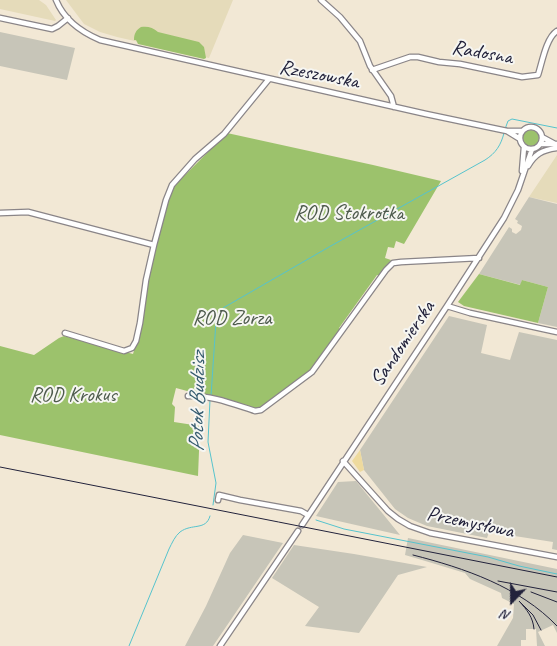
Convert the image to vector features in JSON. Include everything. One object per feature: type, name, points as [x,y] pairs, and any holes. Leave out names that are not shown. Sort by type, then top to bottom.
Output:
[{"type":"street","points":[[52,0],[59,6]]},
{"type":"street","points":[[56,0],[68,18],[81,30],[100,40],[268,79]]},
{"type":"street","name":"Rzeszowska","points":[[321,0],[354,33],[363,47],[372,70],[390,96],[394,107]]},
{"type":"street","points":[[0,18],[52,29],[68,18]]},
{"type":"street","name":"Radosna","points":[[372,70],[414,57],[522,77],[538,75],[550,38],[557,30]]},
{"type":"street","name":"Rzeszowska","points":[[66,333],[124,350],[132,348],[136,341],[140,323],[146,280],[154,245],[172,185],[229,128],[268,79],[504,130],[522,131]]},
{"type":"street","points":[[532,149],[524,147],[520,139],[522,131],[533,127],[540,132],[542,137],[557,146]]},
{"type":"street","name":"Rzeszowska","points":[[504,130],[520,139]]},
{"type":"street","points":[[522,176],[532,149],[540,144],[542,137]]},
{"type":"street","points":[[540,144],[557,146]]},
{"type":"street","points":[[522,176],[533,158],[541,152],[557,146]]},
{"type":"street","points":[[522,176],[524,147]]},
{"type":"street","name":"Sandomierska","points":[[302,525],[479,258],[504,218],[518,190],[522,176]]},
{"type":"street","points":[[0,213],[28,212],[154,245]]},
{"type":"street","points":[[188,396],[207,397],[255,411],[263,409],[310,374],[393,263],[479,258]]},
{"type":"street","points":[[447,306],[470,313],[557,332]]},
{"type":"street","name":"Przemysłowa","points":[[344,461],[388,511],[410,526],[430,533],[557,557]]},
{"type":"street","points":[[219,495],[300,511],[308,515]]},
{"type":"street","points":[[220,646],[298,531]]},
{"type":"shaded area","points":[[0,0],[39,0],[46,5],[56,20],[0,9]]},
{"type":"shaded area","points":[[66,0],[233,0],[209,58],[100,32],[84,24]]},
{"type":"shaded area","points":[[0,32],[75,48],[67,80],[0,66]]},
{"type":"shaded area","points":[[557,155],[557,203],[529,197]]},
{"type":"shaded area","points":[[529,197],[557,204],[557,327],[538,323],[548,287],[522,280],[521,285],[479,274],[509,227],[516,234],[521,230],[522,226],[515,219]]},
{"type":"shaded area","points":[[449,316],[487,325],[481,353],[510,360],[519,332],[557,340],[557,550],[552,549],[553,542],[489,532],[487,538],[427,526],[408,518],[395,509],[364,470],[360,450]]},
{"type":"shaded area","points":[[356,481],[400,535],[316,516],[338,482]]},
{"type":"shaded area","points":[[243,535],[283,543],[213,646],[185,646],[230,553]]},
{"type":"shaded area","points":[[408,538],[557,569],[557,633],[553,625],[538,632],[545,646],[537,646],[536,629],[526,629],[526,640],[521,640],[521,646],[497,646],[513,618],[514,604],[502,598],[501,593],[470,579],[465,573],[405,555]]},
{"type":"shaded area","points":[[294,545],[427,567],[398,575],[359,633],[305,626],[319,607],[272,578]]},
{"type":"green space","points":[[141,27],[150,27],[158,32],[199,42],[204,47],[206,58],[138,44],[134,40],[134,36]]},
{"type":"green space","points":[[531,130],[539,138],[531,146],[523,138]]},
{"type":"green space","points":[[227,133],[441,181],[404,244],[396,241],[394,248],[388,247],[385,258],[391,260],[380,276],[377,275],[311,371],[262,407],[254,409],[176,388],[172,404],[175,407],[174,422],[200,426],[198,476],[0,435],[0,346],[34,355],[64,336],[133,354],[140,331],[148,281],[164,213],[173,187]]},
{"type":"green space","points":[[479,274],[520,285],[522,280],[548,287],[538,323],[464,306],[458,302]]},
{"type":"sand","points":[[360,450],[364,470],[360,472],[352,461]]},
{"type":"waterway","name":"Potok Budzisz","points":[[505,129],[508,121],[512,119],[557,128]]},
{"type":"waterway","name":"Potok Budzisz","points":[[211,396],[216,321],[223,308],[485,160],[498,148],[504,133]]},
{"type":"waterway","name":"Potok Budzisz","points":[[210,400],[208,442],[216,483],[213,505]]},
{"type":"waterway","name":"Potok Budzisz","points":[[129,646],[175,538],[185,529],[205,524],[210,516]]},
{"type":"waterway","points":[[316,520],[344,529],[488,557],[557,574]]},
{"type":"railway","points":[[0,467],[557,577]]},
{"type":"railway","points":[[413,555],[452,566],[509,590],[526,600],[557,626]]},
{"type":"railway","points":[[498,581],[557,592]]},
{"type":"railway","points":[[531,592],[557,602]]},
{"type":"railway","points":[[534,629],[529,614],[519,601],[533,615],[541,630]]},
{"type":"park label","name":"ROD Stokrotka","points":[[349,213]]},
{"type":"park label","name":"ROD Zorza","points":[[232,318]]},
{"type":"park label","name":"ROD Krokus","points":[[73,395]]}]
